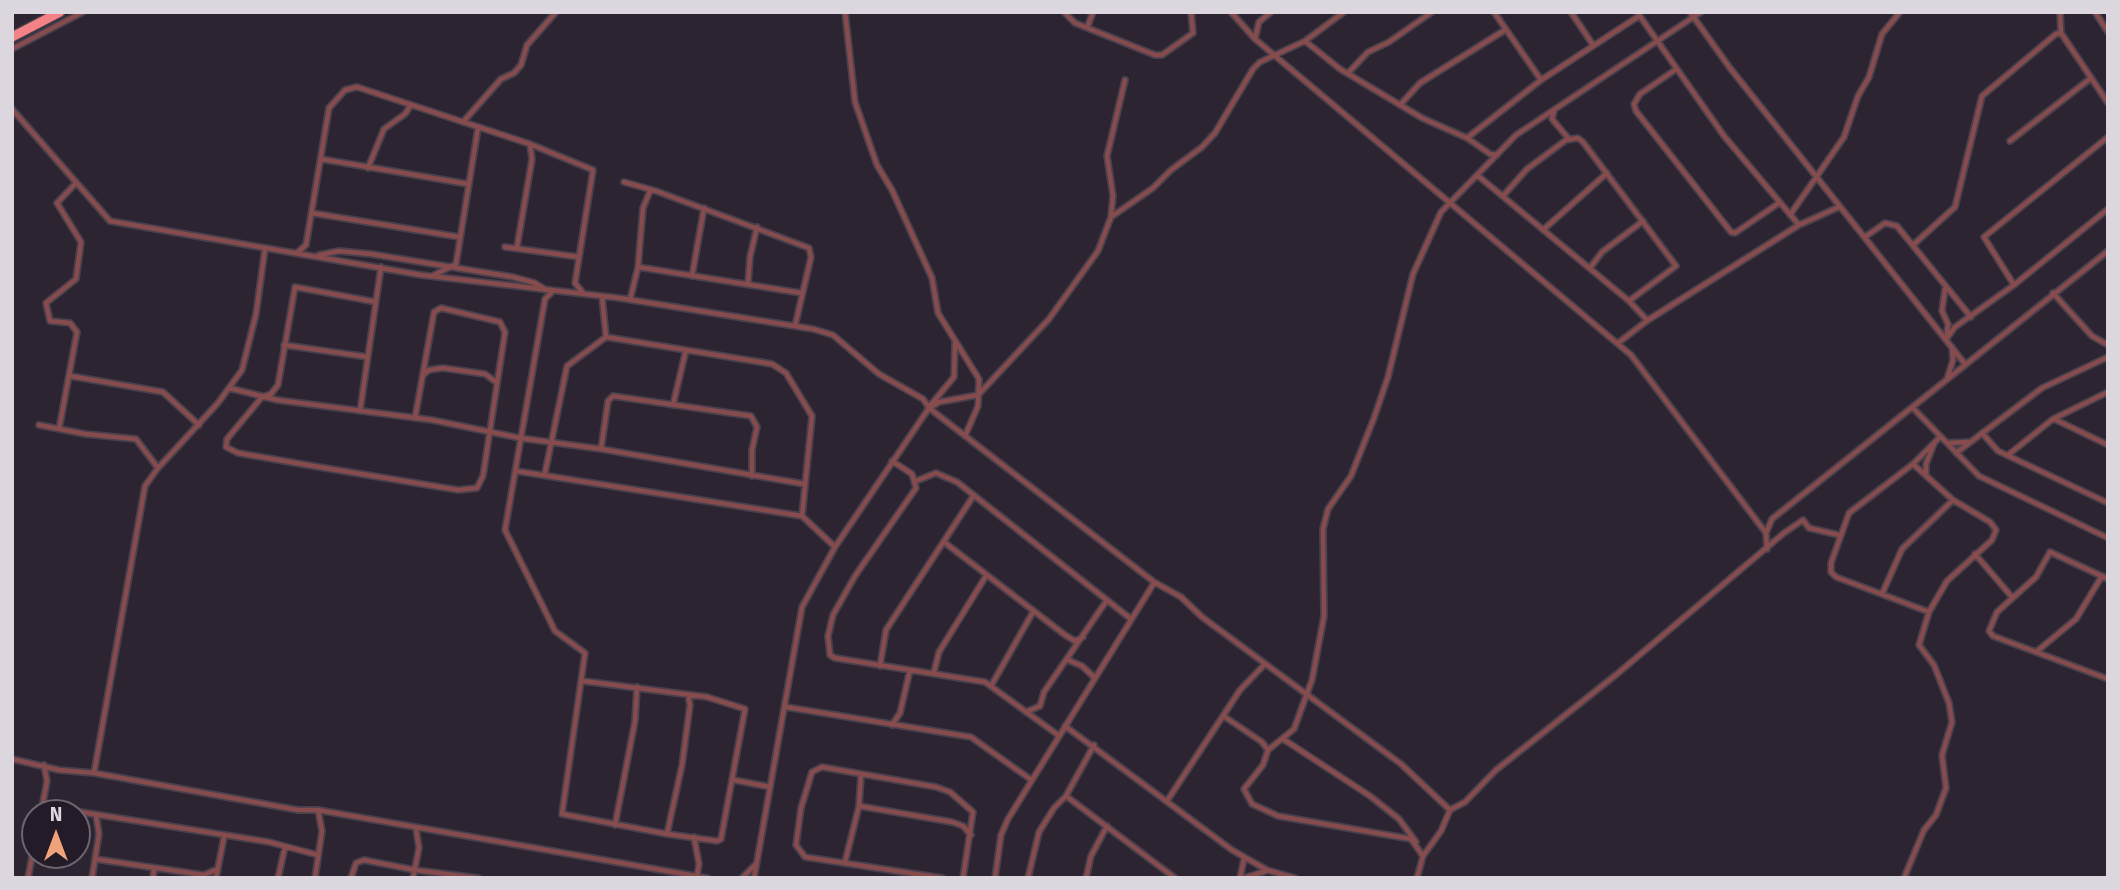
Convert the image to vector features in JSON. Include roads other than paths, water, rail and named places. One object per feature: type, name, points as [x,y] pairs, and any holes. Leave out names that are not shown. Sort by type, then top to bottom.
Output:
[{"type":"highway","points":[[12,37],[60,12]]},
{"type":"street","points":[[12,49],[83,12]]},
{"type":"street","points":[[463,121],[501,79],[514,73],[521,65],[527,45],[556,12]]},
{"type":"street","points":[[845,12],[855,102],[877,165],[892,190],[932,278],[938,313],[979,379],[980,392],[965,436]]},
{"type":"street","points":[[1064,12],[1075,23],[1128,46],[1162,55],[1193,33],[1191,12]]},
{"type":"street","points":[[1087,28],[1093,12]]},
{"type":"street","points":[[1231,12],[1274,56],[1618,343],[1646,374],[1766,533]]},
{"type":"street","points":[[1255,39],[1259,22],[1271,12]]},
{"type":"street","points":[[1111,217],[1153,188],[1177,164],[1202,147],[1219,126],[1253,69],[1306,41],[1344,12]]},
{"type":"street","points":[[1349,72],[1368,52],[1389,42],[1432,12]]},
{"type":"street","points":[[1493,12],[1541,80]]},
{"type":"street","points":[[1571,12],[1593,45]]},
{"type":"street","points":[[1690,12],[1839,207],[1947,338],[1965,364]]},
{"type":"street","points":[[1416,844],[1399,836],[1278,816],[1252,804],[1244,789],[1263,765],[1268,750],[1294,729],[1312,680],[1324,616],[1322,541],[1325,519],[1357,462],[1388,377],[1418,258],[1449,203],[1516,135],[1701,12]]},
{"type":"street","points":[[1790,215],[1844,137],[1858,96],[1869,77],[1881,34],[1900,12]]},
{"type":"street","points":[[2060,12],[2061,33],[2108,103]]},
{"type":"street","points":[[2095,12],[2108,32]]},
{"type":"street","points":[[1467,138],[1541,80],[1638,14],[1659,41],[1675,69],[1798,225]]},
{"type":"street","points":[[1400,105],[1420,83],[1505,30]]},
{"type":"street","points":[[1913,245],[1955,207],[1982,96],[2056,34],[2061,33]]},
{"type":"street","points":[[1306,41],[1340,69],[1400,105],[1467,138],[1490,154],[1497,155]]},
{"type":"street","points":[[1675,69],[1640,94],[1634,104],[1636,111],[1731,232],[1735,233],[1779,204]]},
{"type":"street","points":[[2010,141],[2091,78]]},
{"type":"street","points":[[929,408],[939,402],[975,397],[1049,319],[1098,251],[1111,217],[1113,196],[1107,156],[1125,80]]},
{"type":"street","points":[[297,253],[306,245],[330,108],[345,90],[357,87],[370,89],[530,144],[593,170],[575,283],[563,292]]},
{"type":"street","points":[[368,168],[384,129],[405,114],[411,105]]},
{"type":"street","points":[[12,109],[110,222],[430,276],[540,291],[603,296],[833,335],[878,374],[895,386],[916,393],[929,408],[1154,582],[1181,597],[1187,606],[1401,764],[1450,810]]},
{"type":"street","points":[[1552,118],[1554,110]]},
{"type":"street","points":[[1540,119],[1552,118]]},
{"type":"street","points":[[1552,118],[1569,139]]},
{"type":"street","points":[[469,280],[456,264],[478,128]]},
{"type":"street","points":[[2014,285],[1984,237],[2108,137]]},
{"type":"street","points":[[1503,196],[1527,169],[1569,139],[1578,138],[1583,142],[1676,266],[1629,301]]},
{"type":"street","points":[[517,247],[532,159],[530,144]]},
{"type":"street","points":[[321,159],[468,184]]},
{"type":"street","points":[[1543,230],[1607,173]]},
{"type":"street","points":[[1478,175],[1629,301],[1648,320]]},
{"type":"street","points":[[624,182],[757,227],[810,250],[795,327]]},
{"type":"street","points":[[59,429],[70,376],[75,326],[50,321],[46,313],[46,303],[76,279],[81,242],[57,203],[76,183]]},
{"type":"street","points":[[630,300],[638,267],[643,208],[650,191]]},
{"type":"street","points":[[1618,343],[1648,320],[1798,225],[1839,207]]},
{"type":"street","points":[[692,276],[704,208]]},
{"type":"street","points":[[1947,338],[1955,327],[2014,285],[2108,209]]},
{"type":"street","points":[[312,213],[459,237]]},
{"type":"street","points":[[1590,268],[1602,252],[1643,221]]},
{"type":"street","points":[[1865,237],[1890,223],[1898,226],[1971,317]]},
{"type":"street","points":[[748,284],[750,257],[757,227]]},
{"type":"street","points":[[306,245],[314,256]]},
{"type":"street","points":[[505,247],[579,257]]},
{"type":"street","points":[[94,773],[122,631],[145,486],[229,388],[247,359],[265,249]]},
{"type":"street","points":[[314,256],[349,251],[513,277],[535,283],[546,290]]},
{"type":"street","points":[[1767,549],[1766,533],[1772,519],[2108,251]]},
{"type":"street","points":[[430,276],[456,264]]},
{"type":"street","points":[[359,411],[381,267]]},
{"type":"street","points":[[638,267],[801,293]]},
{"type":"street","points":[[575,283],[584,294]]},
{"type":"street","points":[[1944,284],[1946,296],[1942,311],[1948,324],[1947,338]]},
{"type":"street","points":[[376,302],[295,286],[278,385],[274,391],[262,397],[227,439],[228,449],[266,458],[458,489],[480,486],[504,326],[496,320],[441,308],[433,312],[415,418]]},
{"type":"street","points":[[540,291],[545,299]]},
{"type":"street","points":[[554,291],[545,299],[506,519],[508,540],[555,632],[585,653],[562,814],[667,834],[717,841],[721,839],[745,709],[688,695],[583,681]]},
{"type":"street","points":[[2053,293],[2092,336],[2108,345]]},
{"type":"street","points":[[603,296],[606,337]]},
{"type":"street","points":[[545,473],[567,366],[606,337],[772,364],[786,373],[812,416],[802,516]]},
{"type":"street","points":[[754,878],[802,607],[835,547],[929,408],[954,377],[955,342]]},
{"type":"street","points":[[284,345],[368,357]]},
{"type":"street","points":[[1947,379],[1953,359],[1952,346]]},
{"type":"street","points":[[673,405],[686,350]]},
{"type":"street","points":[[1956,453],[2042,388],[2108,356]]},
{"type":"street","points":[[423,375],[429,370],[443,368],[485,374],[496,383]]},
{"type":"street","points":[[70,376],[163,392],[199,425]]},
{"type":"street","points":[[229,388],[262,397],[415,418],[520,439],[601,449],[804,484]]},
{"type":"street","points":[[2008,456],[2053,419],[2108,392]]},
{"type":"street","points":[[601,449],[608,401],[612,396],[751,416],[757,427],[752,450],[752,476]]},
{"type":"street","points":[[1913,408],[1971,471],[2108,538]]},
{"type":"street","points":[[2053,419],[2108,445]]},
{"type":"street","points":[[39,425],[136,439],[158,468]]},
{"type":"street","points":[[1982,433],[1990,444],[2008,456],[2108,503]]},
{"type":"street","points":[[1929,612],[1831,572],[1839,536],[1849,513],[1913,464],[1940,437]]},
{"type":"street","points":[[1945,442],[1956,444],[1971,441]]},
{"type":"street","points":[[1927,476],[1926,464],[1935,443]]},
{"type":"street","points":[[892,461],[908,470],[916,481],[916,488],[855,576],[830,625],[830,655],[835,659],[934,672],[991,686],[1058,735]]},
{"type":"street","points":[[1904,878],[1923,830],[1936,815],[1947,788],[1942,755],[1952,722],[1949,703],[1934,665],[1919,645],[1929,612],[1947,581],[1992,540],[1996,530],[1994,525],[1953,500],[1913,464]]},
{"type":"street","points":[[516,471],[545,473],[802,516],[835,547]]},
{"type":"street","points":[[916,481],[941,474],[974,495],[1131,620]]},
{"type":"street","points":[[880,666],[886,629],[974,495]]},
{"type":"street","points":[[1881,594],[1902,549],[1953,500]]},
{"type":"street","points":[[1754,517],[1772,519]]},
{"type":"street","points":[[1417,878],[1423,856],[1441,831],[1450,810],[1465,802],[1496,770],[1618,674],[1767,549],[1803,520],[1809,528],[1839,536]]},
{"type":"street","points":[[944,542],[1033,612],[1075,641],[1083,637]]},
{"type":"street","points":[[2108,579],[2050,552],[2036,576],[2012,597],[1991,621],[1991,634],[2108,679]]},
{"type":"street","points":[[1975,554],[2012,597]]},
{"type":"street","points":[[934,672],[939,652],[986,576]]},
{"type":"street","points":[[2036,652],[2076,619],[2102,576]]},
{"type":"street","points":[[995,878],[1001,835],[1030,779],[1154,582]]},
{"type":"street","points":[[1026,712],[1040,706],[1044,692],[1107,600]]},
{"type":"street","points":[[991,686],[1033,612]]},
{"type":"street","points":[[1068,660],[1082,666],[1095,678]]},
{"type":"street","points":[[1167,801],[1240,690],[1258,667],[1265,663]]},
{"type":"street","points":[[891,725],[901,713],[910,670]]},
{"type":"street","points":[[1293,684],[1305,685],[1312,680]]},
{"type":"street","points":[[615,825],[635,720],[637,687]]},
{"type":"street","points":[[667,834],[682,765],[690,705],[688,695]]},
{"type":"street","points":[[786,707],[971,737],[1030,779]]},
{"type":"street","points":[[1224,717],[1262,742],[1268,750]]},
{"type":"street","points":[[1065,726],[1243,857],[1267,870],[1296,878]]},
{"type":"street","points":[[1283,739],[1354,784],[1399,819],[1413,835],[1423,856]]},
{"type":"street","points":[[1028,878],[1039,832],[1054,808],[1066,796],[1094,745]]},
{"type":"street","points":[[12,759],[59,770],[94,773],[298,810],[318,810],[707,878]]},
{"type":"street","points":[[44,765],[47,781],[44,799]]},
{"type":"street","points":[[942,878],[801,853],[796,845],[812,772],[817,768],[936,787],[950,792],[973,812],[963,878]]},
{"type":"street","points":[[845,862],[859,806],[861,775]]},
{"type":"street","points":[[734,780],[770,787]]},
{"type":"street","points":[[1066,796],[1175,878]]},
{"type":"street","points":[[859,806],[952,822],[963,826],[971,835]]},
{"type":"street","points":[[315,878],[322,831],[318,810]]},
{"type":"street","points":[[91,814],[285,846],[318,855]]},
{"type":"street","points":[[92,878],[99,834],[96,815]]},
{"type":"street","points":[[1086,878],[1091,856],[1107,826]]},
{"type":"street","points":[[414,878],[419,848],[416,828]]},
{"type":"street","points":[[216,878],[224,837]]},
{"type":"street","points":[[694,837],[699,864],[697,877]]},
{"type":"street","points":[[278,878],[285,846]]},
{"type":"street","points":[[1243,857],[1242,878],[1267,870]]},
{"type":"street","points":[[95,859],[206,876],[218,869]]},
{"type":"street","points":[[742,878],[759,859]]},
{"type":"street","points":[[351,878],[356,863],[364,860],[475,878]]},
{"type":"street","points":[[153,878],[154,869]]}]
